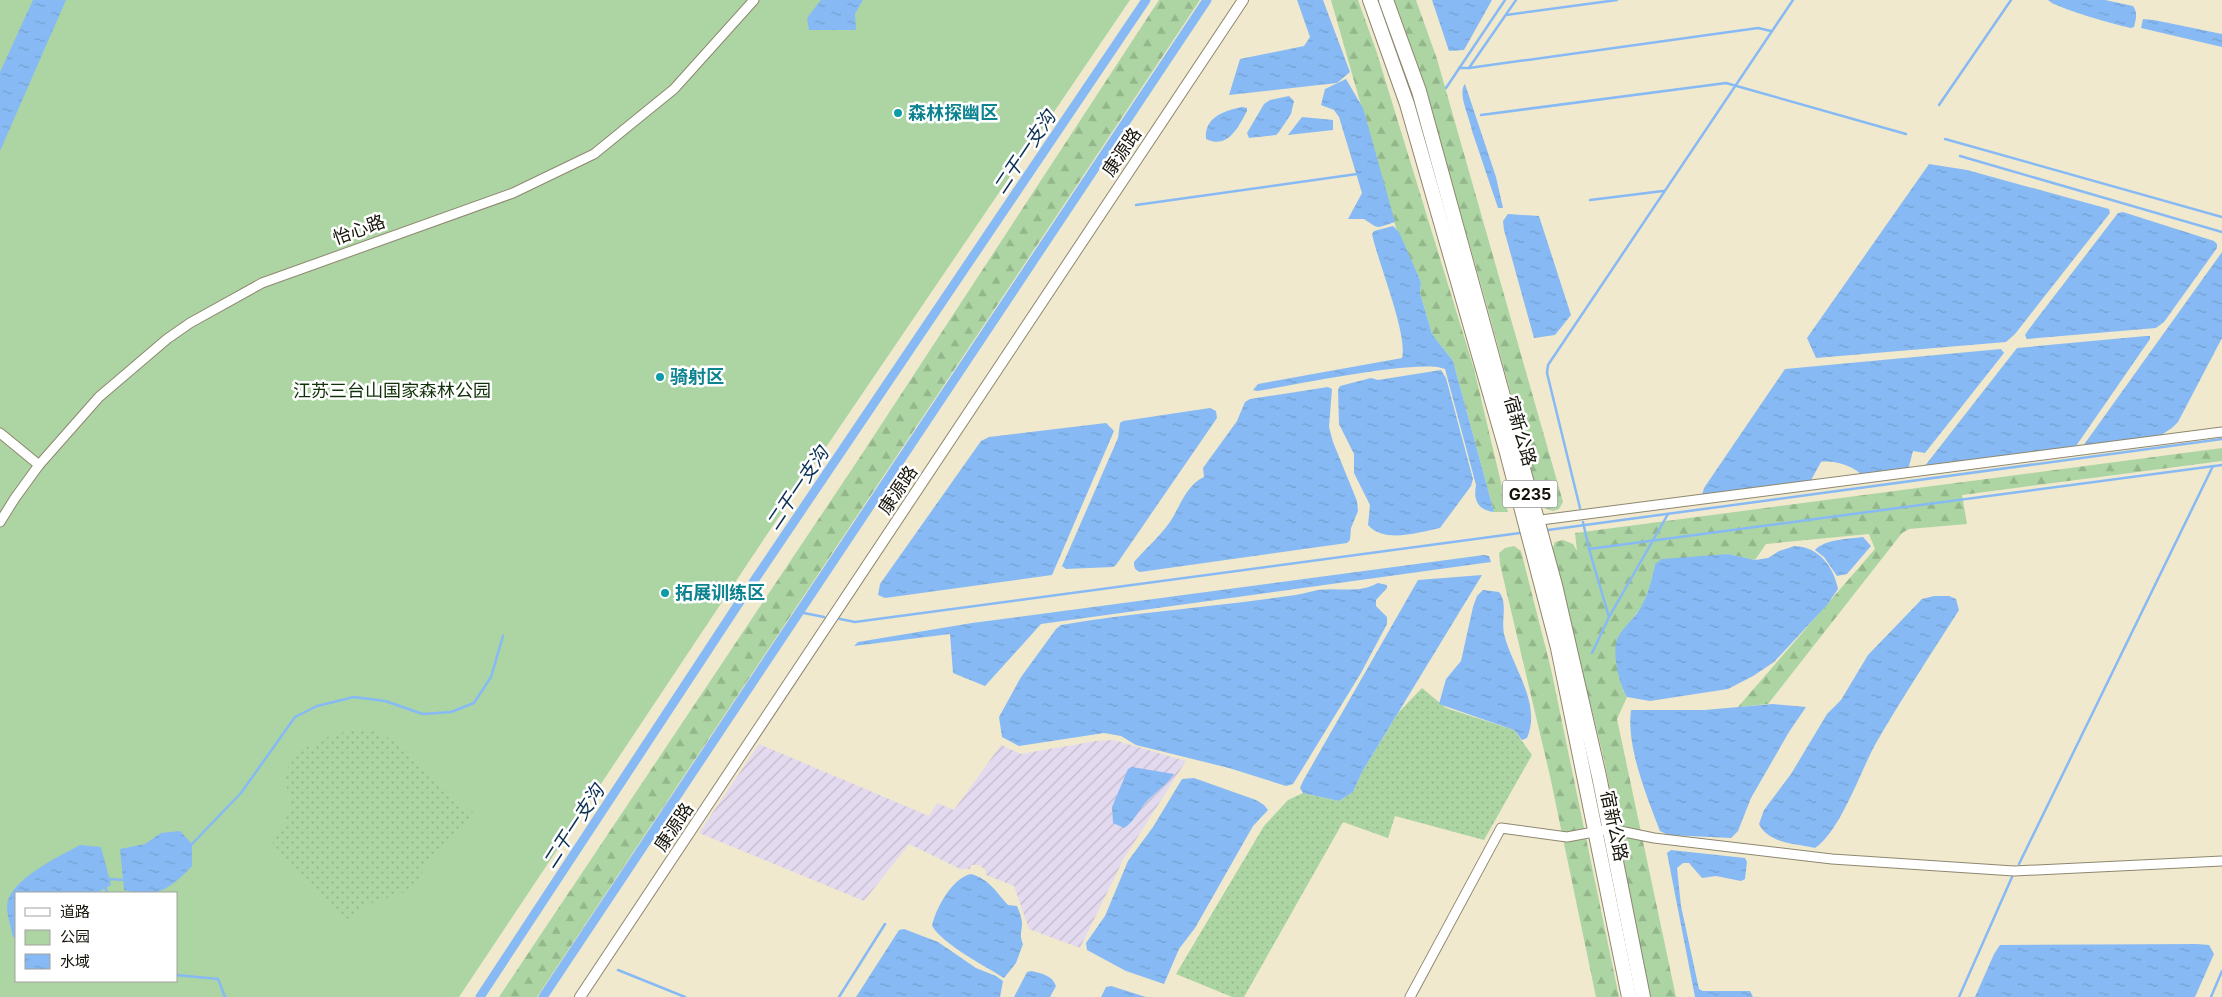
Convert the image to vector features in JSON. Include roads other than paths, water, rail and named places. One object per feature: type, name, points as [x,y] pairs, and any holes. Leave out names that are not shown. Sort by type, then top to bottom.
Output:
[{"type":"highway","name":"宿新公路","points":[[1370,0],[1409,114],[1506,449],[1531,521],[1629,997]]},
{"type":"highway","name":"宿新公路","points":[[1386,0],[1419,91],[1531,521],[1573,662],[1610,828],[1643,997]]},
{"type":"street","name":"怡心路","points":[[0,522],[15,498],[40,465],[98,397],[167,338],[190,322],[262,283],[513,193],[594,154],[674,89],[754,0]]},
{"type":"street","name":"康源路","points":[[580,997],[1243,0]]},
{"type":"street","points":[[1531,521],[2222,432]]},
{"type":"street","points":[[0,433],[40,465]]},
{"type":"street","points":[[1410,997],[1501,828],[1567,837],[1610,828],[1654,838],[1832,859],[2004,870],[2045,870],[2222,861]]},
{"type":"water","points":[[33,0],[66,0],[0,151],[0,72]]},
{"type":"water","points":[[821,0],[863,0],[855,14],[856,30],[809,30],[807,18]]},
{"type":"water","points":[[1297,0],[1323,0],[1350,72],[1337,83],[1229,95],[1240,59],[1304,46],[1310,37]]},
{"type":"water","points":[[1432,0],[1492,0],[1464,50],[1449,51]]},
{"type":"water","points":[[2048,0],[2105,0],[2133,6],[2136,14],[2134,27],[2131,28],[2087,16]]},
{"type":"water","points":[[2143,19],[2222,34],[2222,47],[2141,28]]},
{"type":"water","points":[[1346,79],[1363,108],[1395,222],[1381,227],[1364,219],[1348,219],[1362,193],[1339,117],[1334,110],[1321,105],[1325,89]]},
{"type":"water","points":[[1465,84],[1496,177],[1503,208],[1498,208],[1472,131],[1462,93]]},
{"type":"water","points":[[1289,96],[1294,101],[1291,114],[1279,132],[1276,135],[1249,138],[1247,133],[1264,104],[1270,100]]},
{"type":"water","points":[[1242,107],[1247,108],[1247,111],[1232,135],[1221,141],[1214,142],[1206,139],[1206,131],[1212,120],[1222,113]]},
{"type":"water","points":[[1302,117],[1333,120],[1333,130],[1288,135]]},
{"type":"water","points":[[1929,164],[1967,170],[2109,209],[2110,213],[2015,334],[2006,342],[1816,358],[1807,338]]},
{"type":"water","points":[[2123,212],[2214,241],[2217,244],[2217,248],[2164,322],[2156,328],[2027,339],[2025,335],[2029,329],[2118,213]]},
{"type":"water","points":[[1508,214],[1539,216],[1571,315],[1555,335],[1534,338],[1504,230],[1503,221]]},
{"type":"water","points":[[1393,226],[1399,232],[1421,282],[1420,293],[1432,334],[1453,361],[1494,512],[1480,507],[1476,500],[1476,485],[1445,369],[1410,367],[1257,391],[1253,390],[1258,384],[1402,358],[1403,347],[1397,316],[1372,234],[1374,231]]},
{"type":"water","points":[[2222,252],[2222,338],[2178,422],[2158,437],[2083,446]]},
{"type":"water","points":[[2150,336],[2150,339],[2073,448],[1924,467],[2017,348]]},
{"type":"water","points":[[2001,349],[2004,353],[1925,453],[1913,451],[1908,470],[1862,476],[1859,472],[1843,464],[1821,462],[1810,482],[1702,495],[1704,488],[1785,369]]},
{"type":"water","points":[[1441,370],[1446,378],[1473,479],[1471,486],[1440,528],[1402,535],[1383,534],[1375,531],[1368,525],[1370,505],[1354,473],[1354,454],[1339,424],[1338,390],[1340,386],[1371,378],[1378,380]]},
{"type":"water","points":[[1328,387],[1332,389],[1329,427],[1333,442],[1357,501],[1358,511],[1351,528],[1350,540],[1347,543],[1140,572],[1136,570],[1134,562],[1165,529],[1189,489],[1204,477],[1203,468],[1237,421],[1245,402],[1250,399]]},
{"type":"water","points":[[1210,408],[1216,411],[1217,418],[1116,565],[1113,567],[1066,569],[1062,566],[1118,438],[1120,423]]},
{"type":"water","points":[[1106,423],[1114,431],[1052,575],[885,598],[878,595],[880,584],[981,441],[989,437]]},
{"type":"water","points":[[1863,537],[1871,546],[1847,574],[1837,576],[1824,557],[1815,550],[1819,546],[1831,542]]},
{"type":"water","points":[[1795,546],[1811,550],[1824,560],[1833,573],[1838,589],[1827,605],[1774,662],[1728,689],[1650,701],[1627,697],[1621,684],[1617,667],[1616,643],[1618,637],[1640,609],[1650,585],[1655,564],[1662,559],[1728,554],[1755,560],[1768,558],[1779,551]]},
{"type":"water","points":[[1484,555],[1489,556],[1491,562],[1041,624],[985,686],[953,673],[950,634],[854,646],[858,642],[972,623]]},
{"type":"water","points":[[1482,575],[1362,772],[1353,792],[1339,801],[1303,793],[1300,788],[1303,781],[1418,580]]},
{"type":"water","points":[[1378,583],[1387,585],[1387,588],[1376,600],[1376,606],[1387,617],[1387,624],[1361,673],[1293,784],[1286,786],[1229,768],[1136,745],[1121,736],[1104,733],[1019,746],[1002,737],[999,717],[1021,677],[1056,629],[1061,625],[1292,596],[1326,589],[1364,588]]},
{"type":"water","points":[[1483,590],[1499,592],[1502,596],[1504,634],[1524,685],[1531,712],[1531,725],[1527,738],[1522,740],[1514,730],[1439,704],[1446,679],[1461,661],[1473,607],[1477,596]]},
{"type":"water","points":[[1934,596],[1949,596],[1956,599],[1959,610],[1876,743],[1833,829],[1815,848],[1783,842],[1763,831],[1759,824],[1764,810],[1791,774],[1827,714],[1841,700],[1868,655],[1922,599]]},
{"type":"water","points":[[1773,704],[1806,707],[1789,732],[1751,798],[1738,831],[1731,838],[1668,835],[1660,831],[1635,755],[1630,724],[1631,710],[1704,710]]},
{"type":"water","points":[[1132,767],[1174,774],[1124,828],[1113,823],[1112,807],[1128,769]]},
{"type":"water","points":[[1194,778],[1256,800],[1268,810],[1253,826],[1195,928],[1179,949],[1164,984],[1126,971],[1087,950],[1086,943],[1105,916],[1128,861],[1153,827],[1182,779]]},
{"type":"water","points":[[180,831],[192,844],[192,866],[177,881],[162,890],[135,892],[124,890],[120,849],[145,844],[161,833]]},
{"type":"water","points":[[80,845],[101,847],[111,885],[99,892],[15,892],[15,938],[13,937],[7,906],[10,896],[25,878],[48,862]]},
{"type":"water","points":[[1671,850],[1745,858],[1747,862],[1745,879],[1741,881],[1716,876],[1702,878],[1689,863],[1683,863],[1677,868],[1681,906],[1699,989],[1703,991],[1750,991],[1753,997],[1695,997],[1667,853]]},
{"type":"water","points":[[971,874],[983,879],[1008,905],[1017,906],[1020,914],[1023,944],[1016,963],[1004,978],[955,948],[932,926],[937,911],[951,887],[957,881]]},
{"type":"water","points":[[904,929],[938,942],[976,968],[996,976],[1003,981],[1000,997],[856,997],[899,930]]},
{"type":"water","points":[[2000,945],[2209,945],[2214,954],[2195,997],[1975,997],[1994,954]]},
{"type":"water","points":[[1031,971],[1046,975],[1052,979],[1056,986],[1050,997],[1014,997],[1027,972]]},
{"type":"water","points":[[1111,986],[1146,997],[1101,997],[1106,987]]},
{"type":"waterway","name":"二干一支沟","points":[[480,997],[737,606],[1146,0]]},
{"type":"waterway","points":[[543,997],[1207,0]]},
{"type":"waterway","points":[[1446,88],[1505,0]]},
{"type":"waterway","points":[[1459,68],[1469,68],[1516,0]]},
{"type":"waterway","points":[[1506,15],[1617,0]]},
{"type":"waterway","points":[[1580,508],[1547,373],[1548,365],[1793,0]]},
{"type":"waterway","points":[[1939,105],[2011,0]]},
{"type":"waterway","points":[[1469,68],[1758,28],[1771,31]]},
{"type":"waterway","points":[[1481,115],[1726,83],[1906,134]]},
{"type":"waterway","points":[[1945,139],[2222,217]]},
{"type":"waterway","points":[[1960,156],[2222,232]]},
{"type":"waterway","points":[[1136,205],[1357,174]]},
{"type":"waterway","points":[[1590,200],[1663,191]]},
{"type":"waterway","points":[[1548,530],[2222,439]]},
{"type":"waterway","points":[[1589,549],[2222,465]]},
{"type":"waterway","points":[[2019,864],[2213,466]]},
{"type":"waterway","points":[[1592,653],[1609,617],[1668,514]]},
{"type":"waterway","points":[[1583,522],[1609,617]]},
{"type":"waterway","points":[[840,619],[855,622],[1520,533]]},
{"type":"waterway","points":[[799,612],[824,617]]},
{"type":"waterway","points":[[191,845],[241,793],[295,717],[317,706],[354,697],[385,701],[423,714],[451,712],[474,703],[491,677],[503,636]]},
{"type":"waterway","points":[[1959,997],[2012,877]]},
{"type":"waterway","points":[[109,881],[110,879],[124,880]]},
{"type":"waterway","points":[[106,886],[107,892]]},
{"type":"waterway","points":[[839,997],[885,924]]},
{"type":"waterway","points":[[618,970],[685,997]]},
{"type":"waterway","points":[[2211,997],[2222,971]]},
{"type":"waterway","points":[[178,975],[218,979],[225,997]]},
{"type":"place","name":"森林探幽区","points":[[898,113]]},
{"type":"place","name":"骑射区","points":[[660,377]]},
{"type":"place","name":"拓展训练区","points":[[665,593]]},
{"type":"park label","name":"江苏三台山国家森林公园","points":[[392,391]]}]
